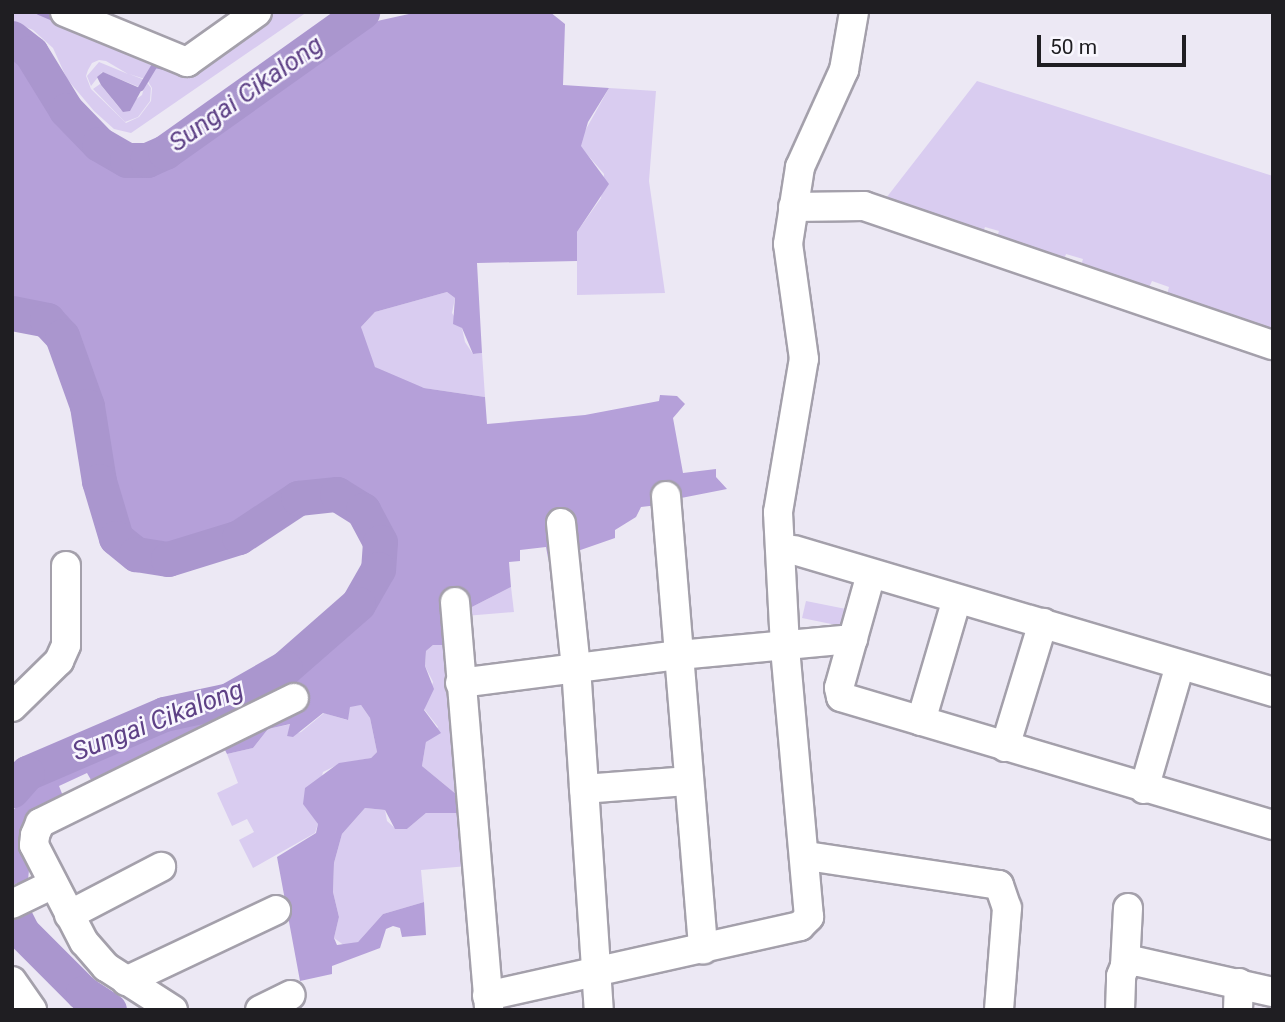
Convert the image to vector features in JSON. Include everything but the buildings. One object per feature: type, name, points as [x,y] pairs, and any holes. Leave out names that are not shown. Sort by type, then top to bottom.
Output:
[{"type":"street","points":[[65,12],[187,62],[257,12]]},
{"type":"street","points":[[455,602],[488,1003],[595,972],[807,923],[807,856],[785,646],[779,512],[804,359],[788,244],[800,167],[844,70],[854,12]]},
{"type":"street","points":[[793,207],[864,206],[1273,345]]},
{"type":"street","points":[[666,496],[702,949]]},
{"type":"street","points":[[561,523],[576,667],[599,1010]]},
{"type":"street","points":[[794,550],[1273,692]]},
{"type":"street","points":[[12,707],[59,661],[66,645],[66,565]]},
{"type":"street","points":[[871,574],[839,695],[1144,789],[1273,825]]},
{"type":"street","points":[[921,721],[957,598]]},
{"type":"street","points":[[1005,747],[1043,623]]},
{"type":"street","points":[[460,683],[679,655],[853,639]]},
{"type":"street","points":[[1144,789],[1180,666]]},
{"type":"street","points":[[173,1010],[126,981],[99,959],[69,915],[33,894],[34,845],[40,822],[294,698]]},
{"type":"street","points":[[584,789],[689,781]]},
{"type":"street","points":[[807,856],[999,885],[1007,908],[999,1010]]},
{"type":"street","points":[[69,915],[161,867]]},
{"type":"street","points":[[1120,1010],[1128,908]]},
{"type":"street","points":[[126,981],[276,910]]},
{"type":"street","points":[[1125,966],[1135,961],[1238,996],[1273,992]]},
{"type":"street","points":[[12,981],[32,1010]]},
{"type":"street","points":[[260,1010],[291,995]]},
{"type":"shaded area","points":[[12,12],[38,12],[153,66],[145,79],[129,74],[145,80],[139,87],[102,72],[91,86],[87,76],[99,62],[128,74],[106,61],[99,60],[92,63],[88,70],[86,76],[91,89],[126,123],[139,117],[151,101],[152,88],[147,80],[155,67],[194,75],[272,12],[307,12],[131,133],[114,129],[94,111],[67,79],[53,48],[33,30],[12,21]]},
{"type":"shaded area","points":[[418,12],[550,12],[565,24],[563,85],[609,88],[588,122],[581,146],[609,184],[577,232],[577,261],[477,263],[482,353],[473,354],[462,328],[453,324],[455,298],[447,292],[375,312],[361,327],[375,367],[424,388],[485,397],[487,424],[585,415],[659,401],[660,395],[677,396],[685,404],[673,418],[683,473],[716,469],[716,477],[727,489],[676,499],[675,503],[641,507],[636,517],[615,530],[615,538],[569,554],[548,558],[546,547],[520,550],[520,561],[509,562],[511,587],[466,610],[454,645],[433,645],[426,651],[425,666],[434,689],[424,710],[441,733],[426,742],[422,766],[462,799],[463,813],[426,813],[407,829],[395,829],[385,810],[365,808],[342,834],[334,863],[333,892],[339,917],[334,938],[337,945],[358,942],[383,914],[424,902],[426,935],[402,937],[400,928],[393,926],[386,929],[380,948],[332,966],[332,974],[300,981],[277,857],[316,833],[318,824],[303,804],[305,788],[339,763],[371,758],[377,752],[370,718],[361,705],[350,707],[348,720],[323,713],[293,737],[287,736],[290,724],[268,729],[253,748],[227,754],[222,744],[165,749],[91,780],[87,773],[59,786],[65,801],[29,870],[28,880],[12,885],[12,812],[34,783],[167,725],[233,711],[292,678],[367,611],[389,573],[391,539],[372,502],[340,482],[294,487],[234,526],[167,547],[141,543],[126,531],[110,478],[99,403],[72,330],[53,310],[12,301],[12,51],[57,118],[92,153],[124,172],[170,164],[368,23]]},
{"type":"shaded area","points":[[103,72],[142,89],[130,111],[123,112],[101,85],[97,77]]},
{"type":"shaded area","points":[[146,81],[151,88],[150,101],[138,117],[125,122],[93,89],[100,84],[121,110],[142,95]]},
{"type":"shaded area","points":[[977,81],[1273,176],[1273,332],[1166,298],[1169,287],[1152,281],[1147,292],[1080,269],[1083,259],[1066,254],[1063,263],[996,240],[999,231],[985,227],[982,235],[883,202]]},
{"type":"shaded area","points":[[609,88],[656,91],[649,181],[665,293],[577,295],[577,232],[601,198],[604,174],[580,146],[581,138]]},
{"type":"shaded area","points":[[447,292],[455,298],[452,313],[462,328],[465,342],[473,354],[482,353],[485,397],[424,388],[395,379],[375,367],[365,346],[361,327],[375,312]]},
{"type":"shaded area","points":[[511,587],[514,612],[465,616],[466,610]]},
{"type":"shaded area","points":[[806,601],[846,609],[841,626],[802,618]]},
{"type":"shaded area","points":[[433,645],[454,645],[462,799],[422,766],[426,742],[438,727],[424,709],[433,682],[425,666],[426,651]]},
{"type":"shaded area","points":[[361,705],[370,718],[377,752],[371,758],[339,764],[323,772],[312,812],[318,824],[315,833],[253,868],[239,840],[254,832],[247,819],[232,826],[217,793],[238,783],[227,754],[253,748],[268,729],[291,724],[287,736],[301,732],[324,713],[347,720],[350,706]]},
{"type":"shaded area","points":[[365,808],[385,810],[387,821],[396,829],[407,829],[426,813],[463,813],[468,866],[421,870],[424,902],[383,914],[358,942],[345,946],[334,938],[339,917],[333,892],[334,863],[342,834]]},
{"type":"waterway","points":[[39,12],[60,21]]},
{"type":"waterway","name":"Sungai Cikalong","points":[[12,38],[31,53],[66,110],[99,144],[127,160],[147,160],[165,152],[362,12]]},
{"type":"waterway","points":[[141,88],[155,65],[168,68]]},
{"type":"waterway","name":"Sungai Cikalong","points":[[12,313],[47,320],[62,336],[87,406],[99,481],[116,538],[136,554],[168,559],[239,537],[298,498],[337,494],[363,510],[380,542],[378,569],[358,604],[285,668],[229,700],[164,714],[27,773],[12,790]]},
{"type":"waterway","name":"Sungai Cikalong","points":[[12,912],[22,932],[83,993],[109,1010]]}]
